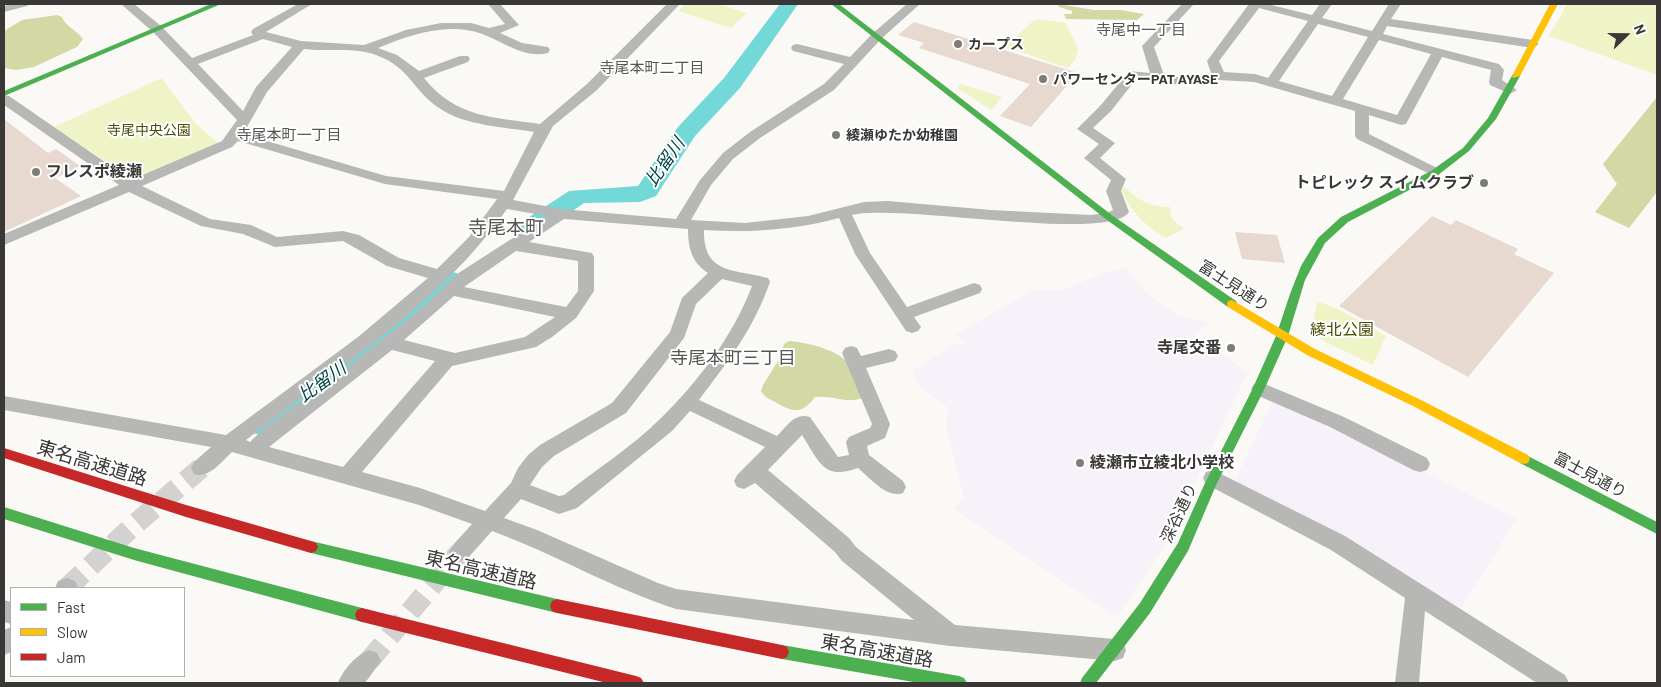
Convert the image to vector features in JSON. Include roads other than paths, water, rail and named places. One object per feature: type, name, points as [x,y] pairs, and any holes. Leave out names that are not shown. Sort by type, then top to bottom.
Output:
[{"type":"main road","points":[[4,94],[217,4]]},
{"type":"main road","name":"富士見通り","points":[[835,4],[1110,218],[1183,272],[1282,336],[1417,403],[1657,528]]},
{"type":"main road","name":"深谷通り","points":[[1087,683],[1115,650],[1160,588],[1194,527],[1213,478],[1260,389],[1282,336],[1297,288],[1314,252],[1328,232],[1359,212],[1434,172],[1471,146],[1496,116],[1553,4]]},
{"type":"main road","name":"東名高速道路","points":[[4,453],[296,543],[462,585],[671,630],[959,683]]},
{"type":"main road","points":[[4,513],[134,554],[405,627],[636,683]]},
{"type":"street","points":[[4,9],[23,4]]},
{"type":"street","points":[[127,4],[157,29],[245,121]]},
{"type":"street","points":[[306,4],[256,32],[301,45],[366,48],[400,60],[418,76],[444,106],[458,112],[543,129]]},
{"type":"street","points":[[489,32],[513,25],[494,4]]},
{"type":"street","points":[[201,468],[226,443],[370,336],[440,276],[476,240],[522,173],[543,129],[559,112],[593,87],[637,37],[674,4]]},
{"type":"street","points":[[518,489],[559,505],[570,502],[665,426],[687,402],[732,344],[751,312],[762,282],[719,272],[707,265],[700,257],[689,224],[706,182],[728,156],[755,135],[829,87],[877,36],[914,4]]},
{"type":"street","points":[[1158,77],[1148,46],[1188,4]]},
{"type":"street","points":[[1219,76],[1213,61],[1256,4],[1494,67],[1498,70],[1495,82],[1510,90]]},
{"type":"street","points":[[1272,82],[1326,4]]},
{"type":"street","points":[[1335,100],[1395,4]]},
{"type":"street","points":[[1385,22],[1533,44]]},
{"type":"street","points":[[366,48],[403,34],[430,28],[465,26],[489,32],[512,44],[544,50]]},
{"type":"street","points":[[190,63],[228,50],[262,34]]},
{"type":"street","points":[[4,240],[213,152],[236,136],[261,90],[301,45]]},
{"type":"street","points":[[797,48],[852,62]]},
{"type":"street","points":[[236,136],[385,180],[504,200],[555,213],[614,220],[745,228],[808,221],[864,207],[888,206],[991,215],[1090,220],[1110,218],[1121,212],[1112,190],[1114,184],[1119,179],[1090,158],[1108,143],[1084,130],[1134,74],[1180,81],[1219,76],[1272,82],[1401,121],[1438,52]]},
{"type":"street","points":[[418,76],[458,61],[443,54]]},
{"type":"street","points":[[4,99],[130,186],[206,224],[246,229],[275,242],[343,236],[353,239],[393,262],[440,276]]},
{"type":"street","points":[[1362,109],[1362,136],[1434,172]]},
{"type":"street","points":[[843,211],[863,254],[908,320],[974,289]]},
{"type":"street","points":[[254,450],[271,433],[390,343],[463,278],[514,245],[555,213]]},
{"type":"street","points":[[390,343],[455,360],[530,342],[546,333],[570,314],[582,299],[586,291],[586,257],[514,245]]},
{"type":"street","points":[[460,552],[518,489],[523,473],[530,465],[573,433],[607,417],[619,408],[678,334],[688,302],[719,272]]},
{"type":"street","points":[[451,290],[570,314]]},
{"type":"street","points":[[889,356],[853,358],[881,424],[878,433],[856,442],[860,459],[896,487]]},
{"type":"street","points":[[347,476],[448,358]]},
{"type":"street","points":[[1260,389],[1337,422],[1420,464]]},
{"type":"street","points":[[687,402],[779,445]]},
{"type":"street","points":[[4,403],[132,424],[226,443],[420,497],[530,536],[654,592],[676,598],[950,635],[1115,650]]},
{"type":"street","points":[[860,459],[841,466],[831,463],[803,422],[749,475],[795,507],[842,545],[849,554],[950,635]]},
{"type":"street","points":[[1213,478],[1338,543],[1547,680]]},
{"type":"street","points":[[1407,683],[1406,677],[1416,594]]},
{"type":"street","points":[[350,683],[369,661]]},
{"type":"waterway","name":"比留川","points":[[526,231],[578,196],[640,194],[647,191],[686,132],[732,83],[789,4]]},
{"type":"waterway","name":"比留川","points":[[264,424],[382,338],[447,280]]},
{"type":"tunnel","points":[[68,587],[134,525],[201,468]]},
{"type":"tunnel","points":[[369,661],[460,552]]},
{"type":"place","name":"カープス","points":[[958,44]]},
{"type":"place","name":"パワーセンターPAT AYASE","points":[[1043,79]]},
{"type":"place","name":"綾瀬ゆたか幼稚園","points":[[836,135]]},
{"type":"place","name":"フレスポ綾瀬","points":[[36,172]]},
{"type":"place","name":"トピレック スイムクラブ","points":[[1484,183]]},
{"type":"place","name":"寺尾交番","points":[[1231,348]]},
{"type":"place","name":"綾瀬市立綾北小学校","points":[[1080,463]]},
{"type":"district","name":"寺尾中一丁目","points":[[1141,30]]},
{"type":"district","name":"寺尾本町二丁目","points":[[652,68]]},
{"type":"district","name":"寺尾本町一丁目","points":[[289,135]]},
{"type":"district","name":"寺尾本町","points":[[506,228]]},
{"type":"district","name":"寺尾本町三丁目","points":[[733,358]]},
{"type":"park label","name":"寺尾中央公園","points":[[149,130]]},
{"type":"park label","name":"綾北公園","points":[[1342,330]]}]
